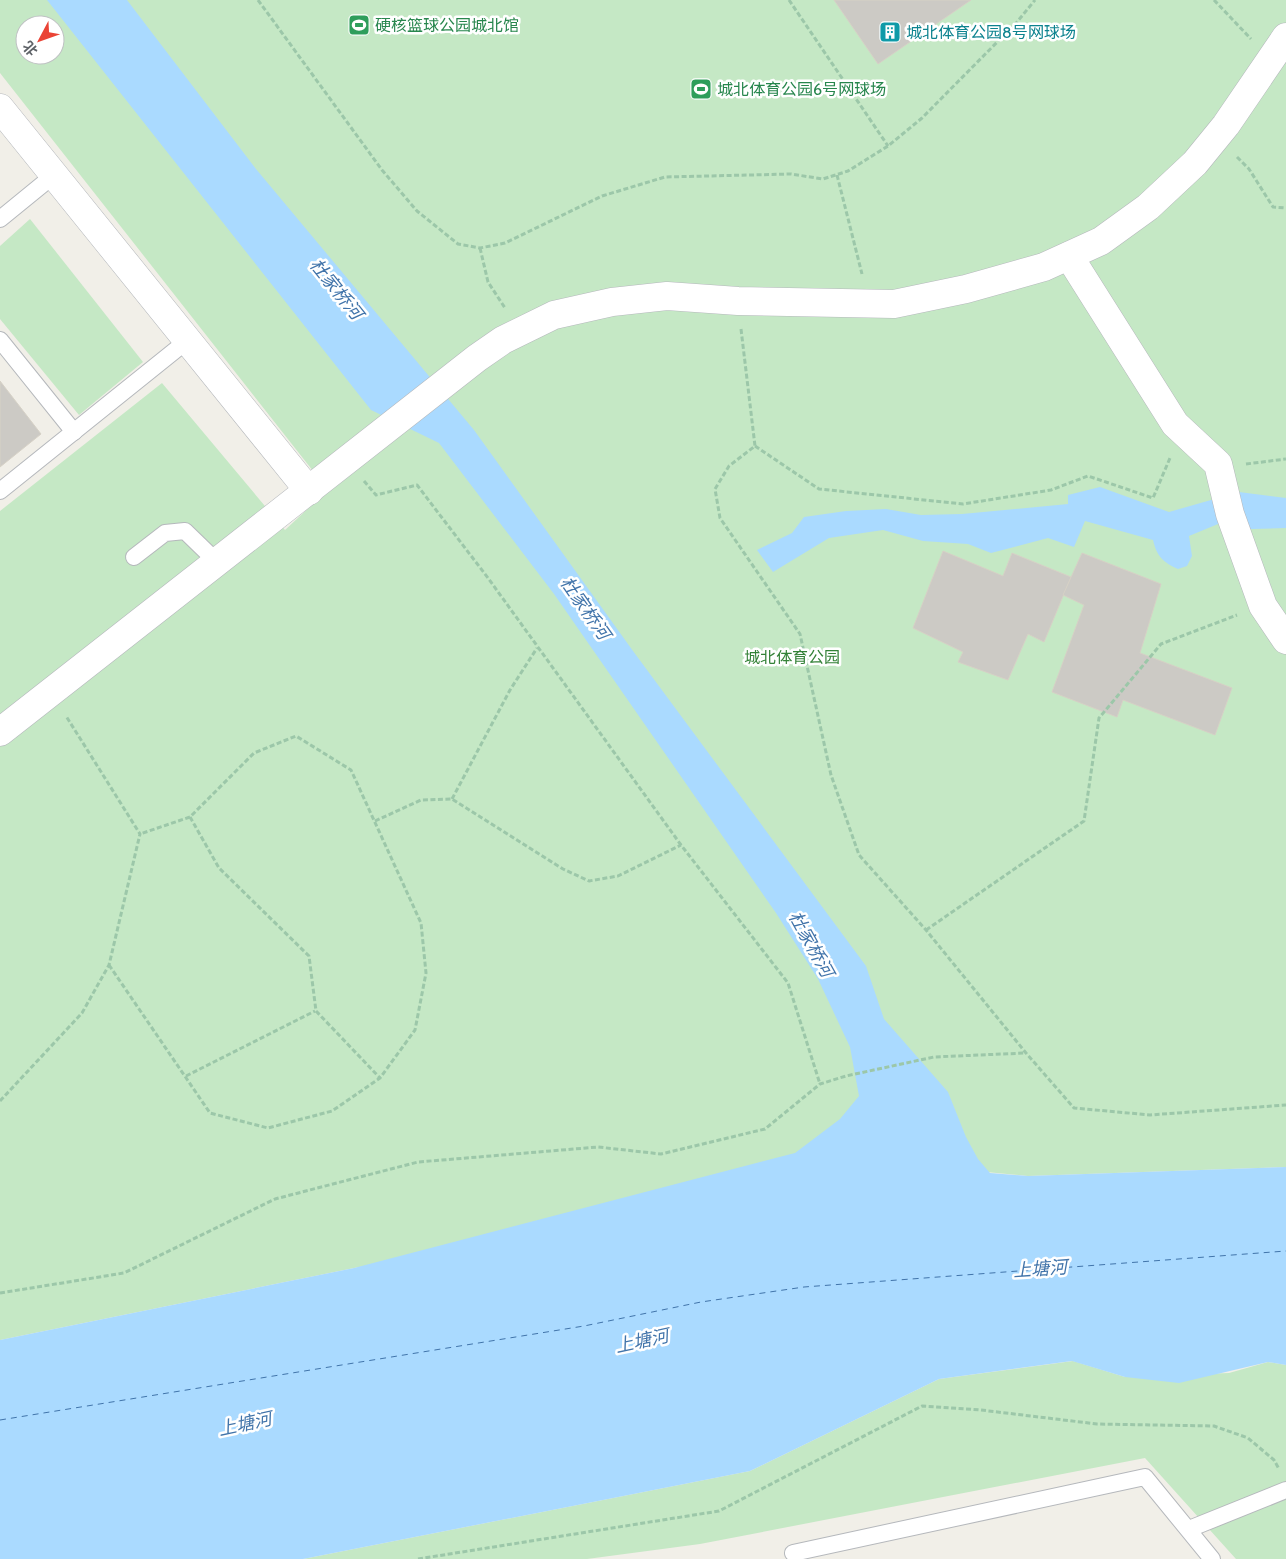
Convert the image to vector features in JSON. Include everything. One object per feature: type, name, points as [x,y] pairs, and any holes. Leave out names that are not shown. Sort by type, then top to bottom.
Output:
[{"type":"street","points":[[0,732],[310,491],[477,358],[503,340],[554,315],[612,302],[668,296],[738,301],[894,304],[966,288],[1044,267],[1101,241],[1148,207],[1195,163],[1217,137],[1286,37]]},
{"type":"street","points":[[0,108],[310,491]]},
{"type":"street","points":[[1069,256],[1175,424],[1218,464],[1230,514],[1263,606],[1286,640]]},
{"type":"lane","points":[[0,219],[54,175]]},
{"type":"lane","points":[[0,340],[74,432]]},
{"type":"lane","points":[[0,491],[188,340]]},
{"type":"lane","points":[[134,557],[165,533],[185,531],[218,563]]},
{"type":"lane","points":[[793,1553],[1145,1477],[1212,1559]]},
{"type":"lane","points":[[1189,1529],[1284,1483]]},
{"type":"path","points":[[258,0],[382,170],[417,212],[458,244],[480,248],[505,243],[602,196],[665,177],[791,174],[823,179],[848,171],[888,146],[922,118],[1017,22],[1035,0]]},
{"type":"path","points":[[789,0],[888,146]]},
{"type":"path","points":[[1214,0],[1271,61]]},
{"type":"path","points":[[1217,137],[1249,169],[1272,207],[1286,208]]},
{"type":"path","points":[[837,175],[870,304]]},
{"type":"path","points":[[480,248],[488,282],[502,306],[529,327]]},
{"type":"path","points":[[738,301],[755,446]]},
{"type":"path","points":[[755,446],[819,488],[869,495],[963,504],[1050,490],[1088,476],[1153,498],[1170,460],[1175,424]]},
{"type":"path","points":[[755,446],[729,466],[715,489],[720,518],[800,634],[831,775],[859,855],[926,930],[1026,1053],[1074,1108],[1150,1115],[1286,1105]]},
{"type":"path","points":[[1218,464],[1233,465],[1286,459]]},
{"type":"path","points":[[348,461],[376,495],[417,485],[681,845],[788,983],[820,1084]]},
{"type":"path","points":[[926,930],[1084,821],[1099,718],[1160,644],[1263,606]]},
{"type":"path","points":[[452,799],[510,690],[537,648]]},
{"type":"path","points":[[0,1101],[82,1013],[109,964],[140,834],[52,692]]},
{"type":"path","points":[[109,964],[210,1113],[268,1128],[332,1111],[380,1078],[415,1030],[426,973],[422,923],[351,770],[296,736],[254,752],[190,817],[140,834]]},
{"type":"path","points":[[375,820],[421,800],[452,799],[564,869],[589,881],[618,876],[681,845]]},
{"type":"path","points":[[190,817],[219,868],[309,956],[316,1011],[380,1078]]},
{"type":"path","points":[[186,1076],[316,1011]]},
{"type":"path","points":[[0,1293],[124,1273],[276,1199],[418,1162],[598,1147],[661,1154],[765,1129],[820,1084],[846,1076],[934,1056],[1026,1053]]},
{"type":"path","points":[[418,1559],[719,1511],[922,1406],[981,1410],[1097,1424],[1214,1426],[1248,1438],[1274,1460],[1284,1483]]},
{"type":"green space","name":"城北体育公园","points":[[0,0],[1286,0],[1286,1167],[1028,1176],[933,1167],[354,1268],[0,1340],[0,511],[162,383],[285,530],[328,490],[0,73]]},
{"type":"green space","points":[[30,219],[143,362],[79,415],[0,319],[0,246]]},
{"type":"green space","points":[[1073,1361],[1125,1377],[1229,1373],[1268,1362],[1286,1365],[1286,1559],[1236,1559],[1145,1458],[700,1544],[587,1559],[303,1559],[750,1471],[939,1379]]},
{"type":"water","points":[[47,0],[127,0],[256,169],[474,430],[633,651],[866,966],[884,1019],[948,1092],[966,1137],[978,1159],[990,1173],[1028,1176],[1286,1167],[1286,1365],[1268,1362],[1179,1383],[1125,1377],[1072,1361],[939,1379],[750,1471],[303,1559],[0,1559],[0,1340],[354,1268],[795,1153],[840,1119],[859,1096],[850,1047],[818,979],[776,913],[554,594],[439,443],[371,410],[65,23],[65,15],[59,15]]},
{"type":"water","points":[[1100,487],[1169,512],[1239,492],[1286,498],[1286,528],[1252,529],[1218,524],[1189,536],[1192,556],[1187,566],[1178,569],[1161,558],[1156,551],[1153,540],[1085,521],[1074,547],[1048,538],[991,553],[968,544],[923,541],[883,530],[829,538],[773,572],[757,550],[792,533],[804,517],[846,511],[886,509],[921,515],[962,514],[1068,504],[1068,495]]},
{"type":"building","name":"城北体育公园8号网球场","points":[[834,0],[971,0],[878,64]]},
{"type":"building","points":[[0,381],[41,434],[0,467]]},
{"type":"building","points":[[943,551],[1003,576],[1012,553],[1071,577],[1044,642],[1028,634],[1008,680],[958,662],[963,652],[913,628]]},
{"type":"building","points":[[1082,553],[1161,584],[1140,653],[1232,688],[1215,735],[1123,700],[1117,717],[1052,692],[1084,605],[1063,595]]},
{"type":"ferry route","points":[[0,1420],[584,1326],[701,1302],[804,1287],[1286,1251]]},
{"type":"place","name":"硬核篮球公园城北馆","points":[[359,25]]},
{"type":"place","name":"城北体育公园8号网球场","points":[[890,32]]},
{"type":"place","name":"城北体育公园6号网球场","points":[[701,89]]},
{"type":"water label","name":"杜家桥河","points":[[336,289]]},
{"type":"water label","name":"杜家桥河","points":[[585,608]]},
{"type":"water label","name":"杜家桥河","points":[[811,944]]},
{"type":"water label","name":"上塘河","points":[[1040,1269]]},
{"type":"water label","name":"上塘河","points":[[642,1341]]},
{"type":"water label","name":"上塘河","points":[[245,1424]]}]
